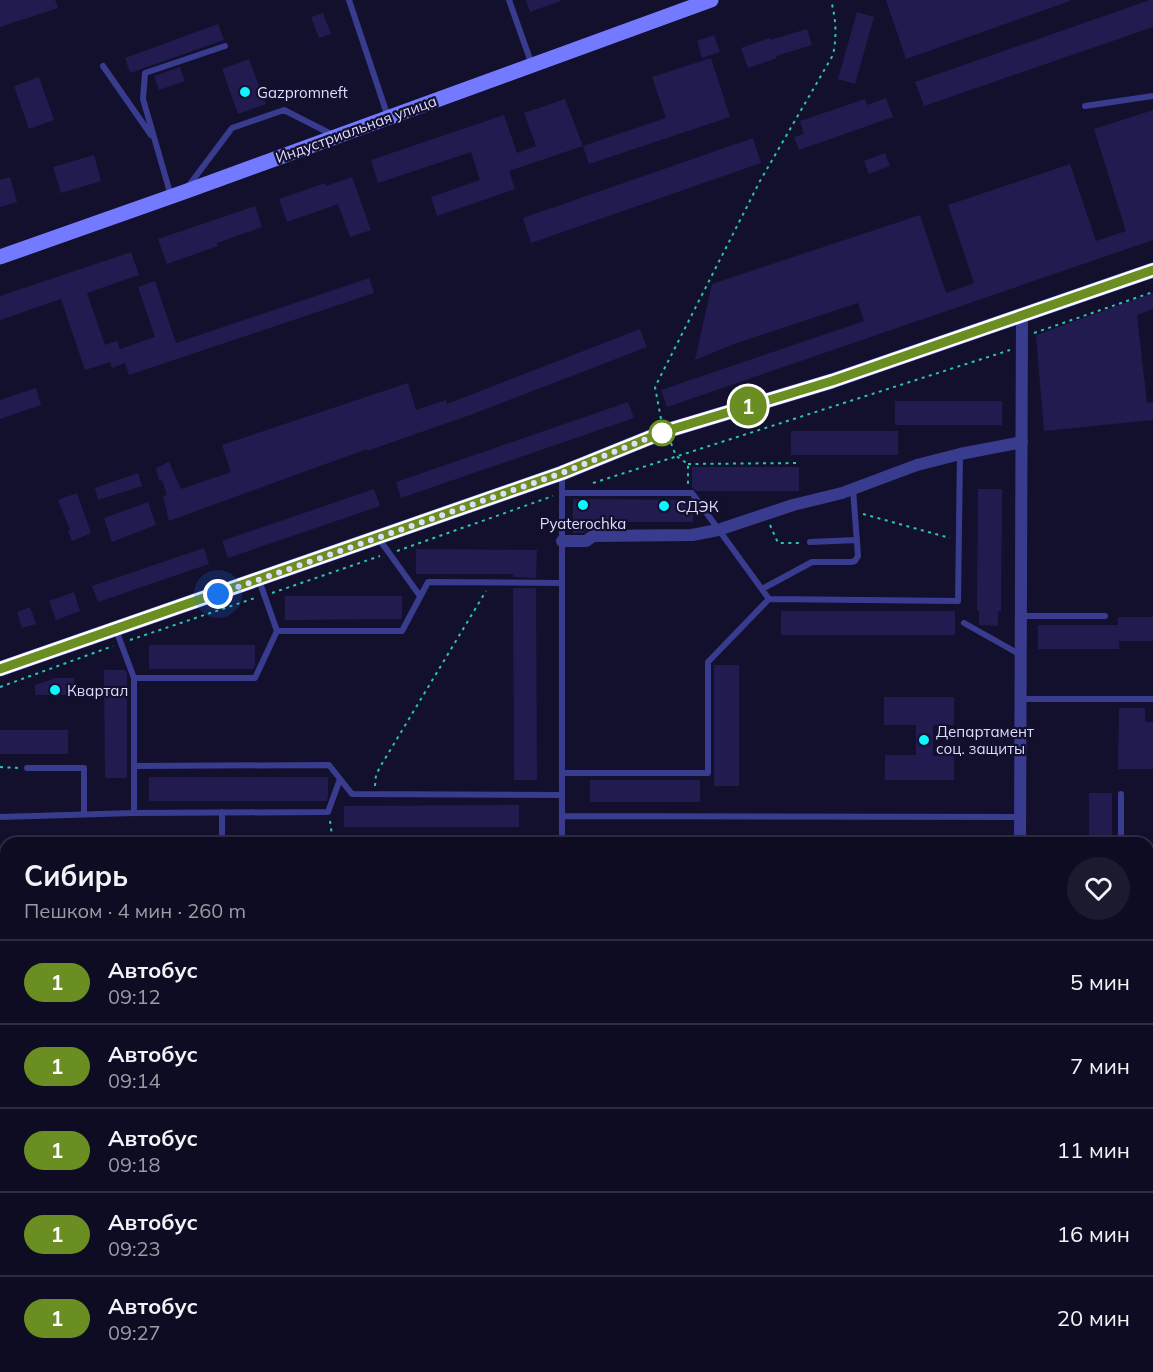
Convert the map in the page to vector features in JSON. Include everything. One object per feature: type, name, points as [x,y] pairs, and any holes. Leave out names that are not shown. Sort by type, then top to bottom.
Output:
[{"type":"street","name":"Индустриальная улица","points":[[0,256],[178,194],[711,0]]},
{"type":"street","points":[[0,669],[562,473],[666,431],[832,381],[1153,270]]},
{"type":"street","points":[[1020,837],[1022,315]]},
{"type":"street","points":[[562,541],[586,541],[593,536],[692,535],[718,530],[852,489],[917,465],[1022,442]]},
{"type":"lane","points":[[349,0],[388,118]]},
{"type":"lane","points":[[509,0],[532,65]]},
{"type":"lane","points":[[225,46],[145,73],[143,99],[155,140],[178,194],[232,128],[284,110],[336,136]]},
{"type":"lane","points":[[103,66],[155,140]]},
{"type":"lane","points":[[1085,106],[1153,96]]},
{"type":"lane","points":[[562,773],[708,773],[708,662],[769,599],[958,601],[960,454]]},
{"type":"lane","points":[[562,473],[562,837]]},
{"type":"lane","points":[[762,589],[812,562],[855,561],[858,556],[852,489]]},
{"type":"lane","points":[[562,493],[693,493],[769,599]]},
{"type":"lane","points":[[378,538],[420,596]]},
{"type":"lane","points":[[810,543],[857,540]]},
{"type":"lane","points":[[134,678],[255,678],[277,631],[259,580]]},
{"type":"lane","points":[[277,631],[402,631],[428,582],[562,583]]},
{"type":"lane","points":[[1021,616],[1105,616]]},
{"type":"lane","points":[[964,623],[1021,655]]},
{"type":"lane","points":[[116,629],[134,678],[134,813]]},
{"type":"lane","points":[[1021,699],[1153,699]]},
{"type":"lane","points":[[134,766],[328,765],[352,794],[562,795]]},
{"type":"lane","points":[[27,768],[84,768],[84,814]]},
{"type":"lane","points":[[0,817],[134,813],[328,812],[340,779]]},
{"type":"lane","points":[[1121,794],[1121,837]]},
{"type":"lane","points":[[222,812],[222,837]]},
{"type":"lane","points":[[562,816],[1020,817]]},
{"type":"path","points":[[800,463],[688,464],[676,456],[658,410],[655,387],[760,181],[833,55],[837,37],[836,17],[831,0]]},
{"type":"path","points":[[688,464],[688,493]]},
{"type":"path","points":[[854,511],[959,540]]},
{"type":"path","points":[[766,514],[778,543],[810,543]]},
{"type":"path","points":[[375,794],[376,775],[380,767],[491,582]]},
{"type":"path","points":[[0,767],[27,768]]},
{"type":"path","points":[[328,812],[332,837]]},
{"type":"building","points":[[0,0],[55,0],[58,8],[0,27]]},
{"type":"building","points":[[526,0],[560,0],[561,1],[530,12]]},
{"type":"building","points":[[886,0],[1070,0],[1070,1],[906,59]]},
{"type":"building","points":[[1153,0],[1153,27],[924,106],[915,82]]},
{"type":"building","points":[[857,12],[874,17],[855,84],[838,79]]},
{"type":"building","points":[[323,13],[331,34],[319,38],[311,17]]},
{"type":"building","points":[[218,24],[224,40],[130,73],[125,58]]},
{"type":"building","points":[[807,29],[812,45],[776,56],[777,58],[748,68],[741,48]]},
{"type":"building","points":[[714,35],[720,52],[702,58],[697,41]]},
{"type":"building","points":[[711,58],[730,117],[589,164],[583,146],[666,118],[652,77]]},
{"type":"building","points":[[249,59],[266,104],[238,114],[222,69]]},
{"type":"building","points":[[180,67],[185,81],[159,90],[154,76]]},
{"type":"building","points":[[39,77],[54,120],[29,129],[14,86]]},
{"type":"building","points":[[886,98],[893,117],[799,150],[794,137],[804,134],[800,121],[865,99],[867,105]]},
{"type":"building","points":[[565,99],[583,146],[509,171],[515,189],[437,216],[431,197],[480,180],[471,152],[378,183],[371,160],[504,115],[517,153],[536,146],[524,113]]},
{"type":"building","points":[[1153,110],[1153,240],[667,407],[661,390],[864,321],[858,303],[734,344],[695,360],[712,284],[920,215],[946,293],[974,283],[948,205],[1070,164],[1096,241],[1126,231],[1094,129]]},
{"type":"building","points":[[753,138],[761,163],[531,243],[523,218]]},
{"type":"building","points":[[885,153],[890,166],[869,174],[864,161]]},
{"type":"building","points":[[94,155],[101,181],[61,193],[53,167]]},
{"type":"building","points":[[10,177],[17,202],[0,207],[0,180]]},
{"type":"building","points":[[352,177],[371,230],[350,237],[338,204],[287,222],[279,199],[325,183],[326,186]]},
{"type":"building","points":[[255,206],[262,227],[167,264],[158,239]]},
{"type":"building","points":[[131,252],[139,275],[87,293],[105,345],[117,341],[120,349],[155,337],[138,287],[155,281],[176,343],[369,278],[374,293],[129,375],[125,363],[112,368],[110,362],[85,370],[61,299],[0,320],[0,296]]},
{"type":"building","points":[[1153,293],[1153,309],[1137,315],[1147,403],[1153,402],[1153,420],[1044,431],[1036,335]]},
{"type":"building","points":[[640,329],[647,347],[470,415],[367,451],[367,449],[169,521],[163,496],[167,495],[162,480],[159,481],[156,468],[169,462],[181,489],[231,472],[222,445],[408,383],[416,410],[446,400],[447,404]]},
{"type":"building","points":[[36,388],[41,405],[0,419],[0,400]]},
{"type":"building","points":[[895,401],[1002,401],[1002,425],[895,425]]},
{"type":"building","points":[[628,402],[634,418],[401,498],[396,482]]},
{"type":"building","points":[[791,431],[898,431],[898,455],[791,455]]},
{"type":"building","points":[[692,467],[799,467],[799,491],[697,491],[692,488]]},
{"type":"building","points":[[138,473],[142,486],[98,500],[95,488]]},
{"type":"building","points":[[374,489],[380,506],[228,558],[222,541]]},
{"type":"building","points":[[978,489],[1002,489],[1001,611],[998,611],[998,626],[979,625],[979,611],[977,611]]},
{"type":"building","points":[[77,493],[91,533],[72,541],[58,500]]},
{"type":"building","points":[[573,499],[690,500],[693,503],[693,522],[586,522],[586,531],[573,533]]},
{"type":"building","points":[[148,502],[156,525],[112,542],[104,518]]},
{"type":"building","points":[[204,548],[209,564],[98,602],[92,586]]},
{"type":"building","points":[[416,549],[537,550],[536,578],[513,577],[513,574],[416,574]]},
{"type":"building","points":[[513,588],[536,588],[537,780],[514,780]]},
{"type":"building","points":[[74,592],[80,611],[56,620],[49,601]]},
{"type":"building","points":[[285,596],[402,596],[402,619],[285,620]]},
{"type":"building","points":[[30,607],[36,624],[22,628],[17,612]]},
{"type":"building","points":[[781,611],[955,611],[955,635],[781,635]]},
{"type":"building","points":[[1118,617],[1153,617],[1153,641],[1119,641],[1119,649],[1038,649],[1038,625],[1118,625]]},
{"type":"building","points":[[149,645],[255,645],[255,665],[253,669],[149,669]]},
{"type":"building","points":[[714,665],[739,665],[739,786],[714,786]]},
{"type":"building","points":[[104,670],[125,670],[127,674],[127,778],[105,778]]},
{"type":"building","name":"Квартал","points":[[56,678],[74,678],[75,695],[35,695],[35,685]]},
{"type":"building","name":"Департамент соц. защиты","points":[[884,697],[954,697],[954,725],[933,725],[933,756],[954,756],[954,780],[885,780],[885,755],[916,755],[916,725],[884,725]]},
{"type":"building","points":[[1119,708],[1145,708],[1145,722],[1153,722],[1153,769],[1118,769]]},
{"type":"building","points":[[0,730],[68,730],[68,754],[0,754]]},
{"type":"building","points":[[149,777],[328,777],[328,796],[327,801],[149,801]]},
{"type":"building","points":[[590,780],[700,780],[700,802],[590,802]]},
{"type":"building","points":[[1089,793],[1112,793],[1112,837],[1089,837]]},
{"type":"building","points":[[519,805],[519,827],[344,827],[344,806]]},
{"type":"bus line","name":"1","points":[[0,669],[562,473],[666,431],[832,381],[1153,270]]},
{"type":"place","name":"Gazpromneft","points":[[245,92]]},
{"type":"place","name":"Pyaterochka","points":[[583,505]]},
{"type":"place","name":"СДЭК","points":[[664,506]]},
{"type":"place","name":"Квартал","points":[[55,690]]},
{"type":"place","name":"Департамент соц. защиты","points":[[924,740]]},
{"type":"route","points":[[218,594],[562,473],[666,431],[662,433]]}]
